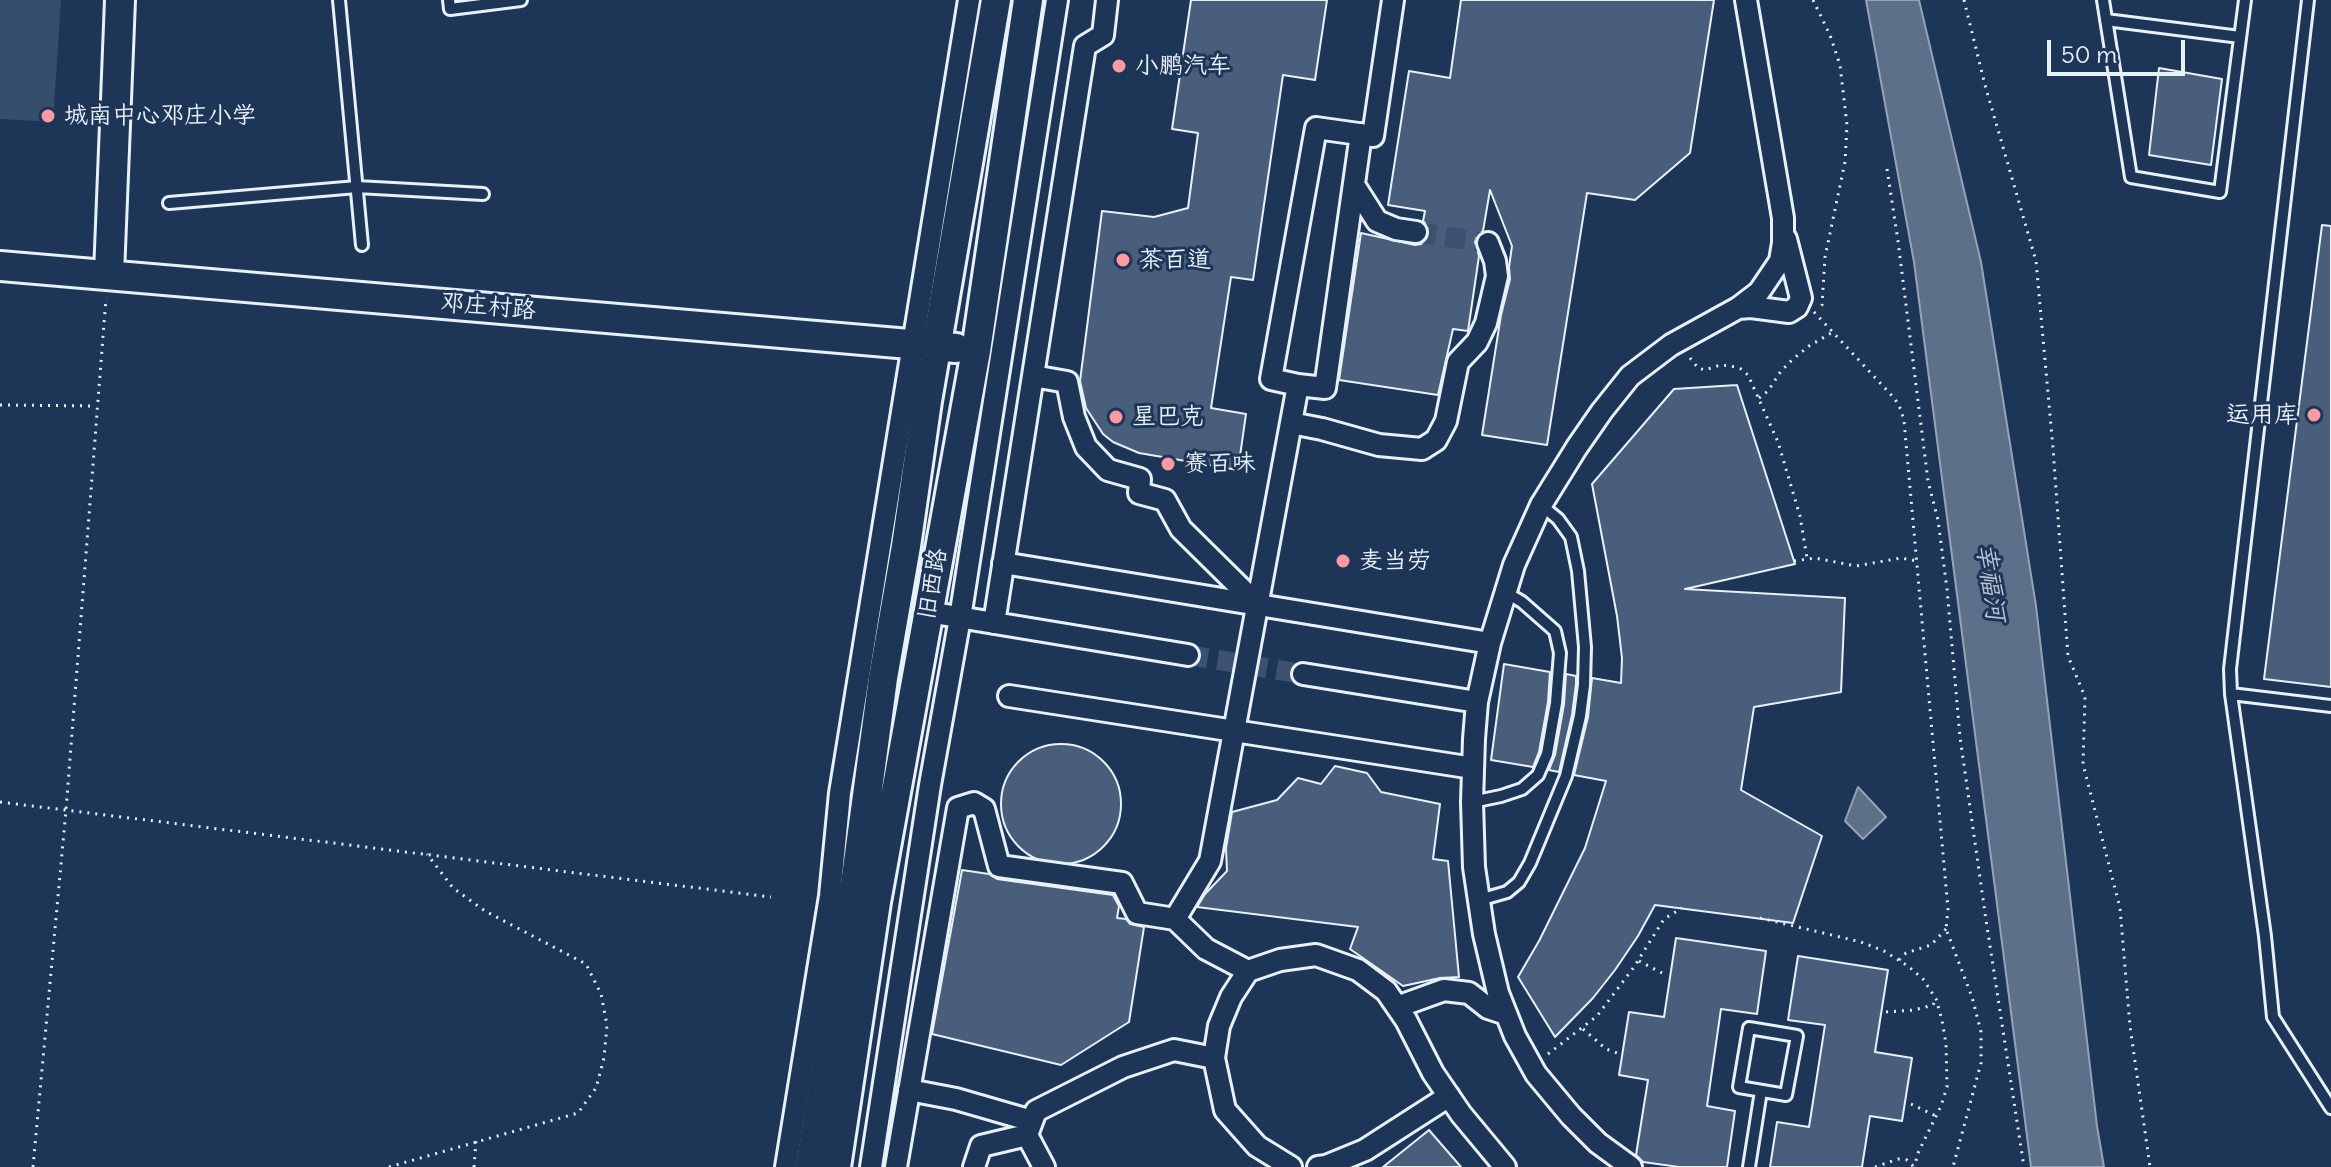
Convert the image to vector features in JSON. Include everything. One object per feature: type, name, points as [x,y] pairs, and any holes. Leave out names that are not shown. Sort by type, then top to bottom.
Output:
[{"type":"main road","points":[[109,274],[120,0]]},
{"type":"main road","name":"旧西路","points":[[810,1167],[927,401],[925,344],[996,0]]},
{"type":"main road","name":"旧西路","points":[[836,1167],[876,902],[976,351],[1028,0]]},
{"type":"main road","name":"邓庄村路","points":[[0,266],[925,344],[976,351]]},
{"type":"street","points":[[786,1167],[830,896],[840,793],[925,344],[969,0]]},
{"type":"street","points":[[871,1167],[1057,0]]},
{"type":"street","points":[[994,623],[1085,46],[1103,35],[1107,0]]},
{"type":"street","points":[[1361,134],[1325,388],[1271,379],[1316,128],[1361,134],[1373,136],[1393,0]]},
{"type":"street","points":[[1631,1167],[1598,1143],[1536,1074],[1498,993],[1484,934],[1474,867],[1472,802],[1477,702],[1490,643],[1514,565],[1541,505],[1602,411],[1630,376],[1679,340],[1738,308],[1759,292],[1780,261],[1783,218],[1746,0]]},
{"type":"street","points":[[1354,185],[1377,221],[1396,229],[1416,232]]},
{"type":"street","points":[[1738,308],[1789,312],[1797,307],[1801,298],[1783,228]]},
{"type":"street","points":[[1291,423],[1379,445],[1422,449],[1436,440],[1446,421],[1458,362],[1477,342],[1486,323],[1497,276],[1488,243]]},
{"type":"street","points":[[1033,376],[1067,382],[1074,417],[1086,447],[1108,470],[1140,479],[1139,493],[1165,500],[1181,529],[1258,605]]},
{"type":"street","points":[[1175,919],[1210,861],[1298,385]]},
{"type":"street","points":[[1003,563],[1490,643]]},
{"type":"street","points":[[928,612],[1188,655]]},
{"type":"street","points":[[1303,674],[1477,702]]},
{"type":"street","points":[[1009,696],[1473,768]]},
{"type":"street","points":[[896,1167],[958,808],[974,803],[984,809],[999,866],[1122,883],[1137,913],[1175,919],[1206,949],[1248,971]]},
{"type":"street","points":[[1291,1167],[1257,1146],[1225,1110],[1214,1058],[1219,1026],[1231,997],[1248,971],[1280,960],[1316,955],[1358,970],[1386,991],[1406,1020],[1433,1073],[1505,1167]]},
{"type":"street","points":[[1397,1007],[1444,990],[1469,993],[1488,1008],[1506,1014]]},
{"type":"street","points":[[1044,1167],[1029,1128],[1036,1111],[1123,1067],[1174,1050],[1214,1058]]},
{"type":"street","points":[[909,1090],[956,1099],[1029,1128]]},
{"type":"street","points":[[1318,1167],[1365,1150],[1449,1096]]},
{"type":"street","points":[[974,1167],[981,1146],[1029,1128]]},
{"type":"lane","points":[[339,0],[362,245]]},
{"type":"lane","points":[[449,0],[450,9],[521,0]]},
{"type":"lane","points":[[2103,0],[2131,177],[2220,192],[2245,0]]},
{"type":"lane","points":[[2308,0],[2230,669],[2273,1017],[2331,1108]]},
{"type":"lane","points":[[2106,20],[2240,37]]},
{"type":"lane","points":[[169,203],[357,187],[483,194]]},
{"type":"lane","points":[[1479,900],[1507,892],[1519,882],[1530,863],[1566,776],[1580,716],[1585,647],[1578,571],[1571,537],[1558,519],[1541,505]]},
{"type":"lane","points":[[1472,802],[1522,789],[1538,775],[1547,754],[1554,718],[1560,653],[1555,631],[1522,602],[1505,592]]},
{"type":"lane","points":[[2231,694],[2331,706]]},
{"type":"lane","points":[[1749,1028],[1797,1036],[1786,1095],[1761,1091],[1739,1087],[1749,1028]]},
{"type":"lane","points":[[1749,1167],[1761,1091]]},
{"type":"path","points":[[1813,0],[1840,65],[1847,125],[1845,162],[1825,257],[1822,305],[1815,313]]},
{"type":"path","points":[[1964,0],[2036,261],[2068,656],[2085,697],[2083,764],[2120,908],[2130,1026],[2150,1167]]},
{"type":"path","points":[[1887,169],[1928,481],[1938,520],[1962,753],[2024,1166]]},
{"type":"path","points":[[33,1167],[66,810],[96,406],[109,274]]},
{"type":"path","points":[[1801,298],[1895,399],[1904,421],[1948,909],[1946,929],[1972,997],[1981,1032],[1981,1063],[1953,1167]]},
{"type":"path","points":[[1759,398],[1792,360],[1833,332]]},
{"type":"path","points":[[1679,340],[1698,368],[1713,369],[1720,365],[1741,369],[1748,375],[1778,442],[1800,516],[1807,558]]},
{"type":"path","points":[[0,405],[96,406]]},
{"type":"path","points":[[1794,561],[1830,559],[1856,566],[1901,558],[1917,561]]},
{"type":"path","points":[[0,802],[771,897]]},
{"type":"path","points":[[389,1167],[578,1113],[596,1088],[604,1058],[607,1025],[601,994],[586,964],[485,911],[453,888],[427,854]]},
{"type":"path","points":[[1531,1065],[1597,1016],[1664,919],[1682,908]]},
{"type":"path","points":[[1760,918],[1861,942],[1884,951],[1923,979],[1936,999],[1946,1044],[1947,1087],[1914,1167]]},
{"type":"path","points":[[1899,960],[1906,953],[1931,945],[1946,929]]},
{"type":"path","points":[[1637,961],[1664,974]]},
{"type":"path","points":[[1886,1012],[1914,1010],[1933,1005],[1936,999]]},
{"type":"path","points":[[1583,1029],[1606,1049],[1617,1053]]},
{"type":"path","points":[[1911,1104],[1936,1116]]},
{"type":"path","points":[[474,1167],[476,1141]]},
{"type":"path","points":[[1875,1167],[1898,1159],[1907,1160],[1914,1167]]},
{"type":"shaded area","points":[[0,0],[61,0],[53,122],[0,119]]},
{"type":"water","name":"幸福河","points":[[1866,0],[1919,0],[1981,262],[2036,606],[2104,1167],[2031,1167],[1914,262]]},
{"type":"water","points":[[1858,787],[1886,817],[1863,839],[1845,821]]},
{"type":"building","points":[[1191,0],[1327,0],[1315,80],[1283,75],[1253,280],[1231,277],[1211,408],[1246,414],[1238,470],[1139,453],[1113,442],[1103,434],[1086,408],[1080,381],[1102,211],[1154,217],[1188,208],[1198,133],[1172,129]]},
{"type":"building","points":[[1461,0],[1714,0],[1690,153],[1635,200],[1587,193],[1547,445],[1482,435],[1501,315],[1510,279],[1512,246],[1490,190],[1483,231],[1475,242],[1479,256],[1468,331],[1453,329],[1438,395],[1339,380],[1361,233],[1415,245],[1421,244],[1429,235],[1423,221],[1425,211],[1388,205],[1409,71],[1450,78]]},
{"type":"building","points":[[2159,68],[2222,79],[2211,165],[2149,155]]},
{"type":"building","name":"运用库","points":[[2322,225],[2331,226],[2331,687],[2264,679]]},
{"type":"building","points":[[1737,385],[1795,564],[1685,589],[1845,598],[1841,692],[1754,707],[1741,790],[1822,836],[1793,923],[1655,905],[1615,970],[1555,1037],[1518,977],[1585,848],[1606,781],[1574,775],[1588,717],[1592,678],[1621,683],[1622,658],[1617,616],[1592,484],[1674,389]]},
{"type":"building","points":[[1504,664],[1550,672],[1548,702],[1539,752],[1533,767],[1491,760]]},
{"type":"building","points":[[1566,674],[1576,676],[1576,684],[1559,772],[1549,770],[1555,755]]},
{"type":"building","points":[[1061,744],[1084,749],[1103,762],[1116,781],[1121,804],[1116,827],[1103,846],[1084,859],[1061,864],[1038,859],[1019,846],[1006,827],[1001,804],[1006,781],[1019,762],[1038,749]]},
{"type":"building","points":[[1335,766],[1367,773],[1381,792],[1440,804],[1433,859],[1448,861],[1459,977],[1403,986],[1350,949],[1358,927],[1197,907],[1227,871],[1226,848],[1232,812],[1277,800],[1298,778],[1321,784]]},
{"type":"building","points":[[962,870],[989,874],[997,879],[1113,895],[1119,906],[1117,918],[1144,927],[1129,1022],[1061,1065],[932,1034]]},
{"type":"building","points":[[1676,938],[1766,951],[1757,1014],[1721,1009],[1707,1106],[1735,1111],[1727,1167],[1679,1167],[1643,1162],[1636,1155],[1648,1080],[1619,1075],[1629,1012],[1664,1017]]},
{"type":"building","points":[[1798,956],[1888,970],[1875,1052],[1912,1058],[1902,1121],[1870,1116],[1862,1167],[1770,1167],[1777,1122],[1809,1127],[1825,1025],[1788,1020]]},
{"type":"building","points":[[1429,1130],[1461,1167],[1383,1167]]},
{"type":"tunnel","points":[[1416,232],[1488,243]]},
{"type":"tunnel","points":[[1188,655],[1303,674]]},
{"type":"place","name":"小鹏汽车","points":[[1119,66]]},
{"type":"place","name":"城南中心邓庄小学","points":[[48,116]]},
{"type":"place","name":"茶百道","points":[[1123,260]]},
{"type":"place","name":"运用库","points":[[2314,415]]},
{"type":"place","name":"星巴克","points":[[1116,417]]},
{"type":"place","name":"赛百味","points":[[1168,464]]},
{"type":"place","name":"麦当劳","points":[[1343,561]]}]
